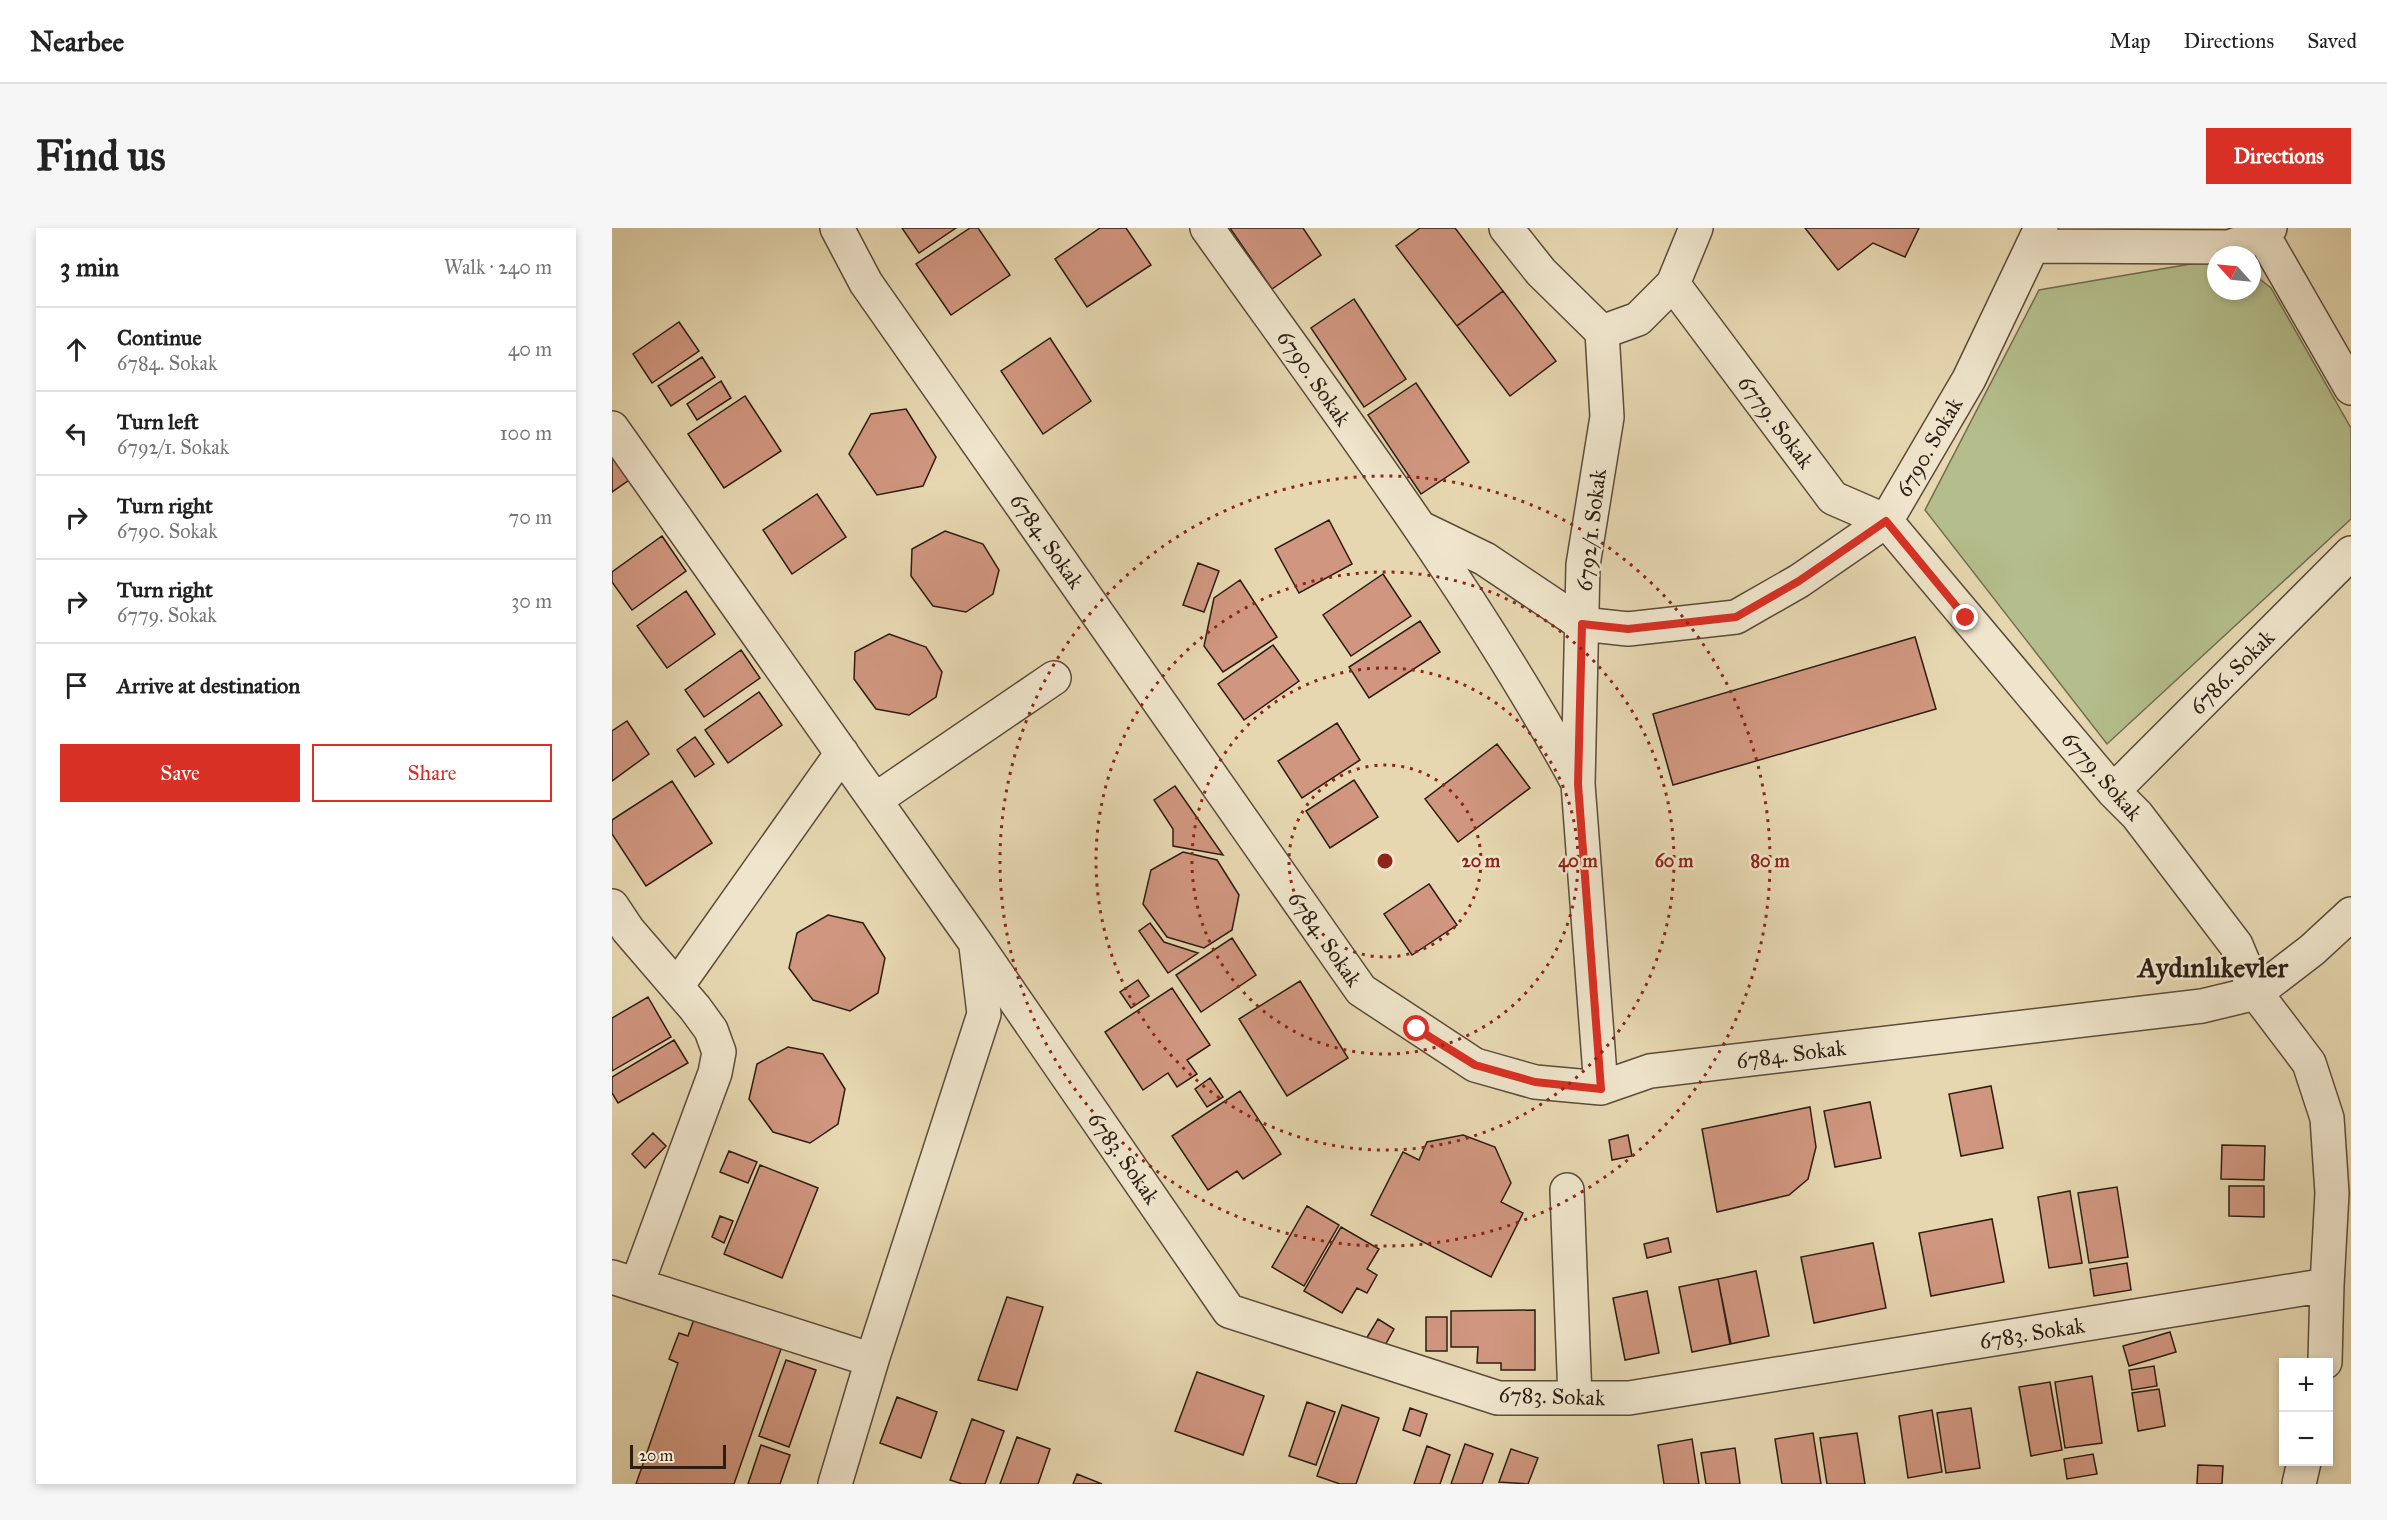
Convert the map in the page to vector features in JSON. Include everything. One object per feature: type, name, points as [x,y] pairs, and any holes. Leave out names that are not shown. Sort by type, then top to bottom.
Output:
[{"type":"street","name":"6784. Sokak","points":[[837,228],[866,283],[1360,990],[1475,1065],[1535,1082],[1601,1089],[1650,1071],[2202,1006],[2256,993],[2312,950],[2351,914]]},
{"type":"street","name":"6790. Sokak","points":[[1208,228],[1421,528],[1539,712],[1578,784]]},
{"type":"street","points":[[1506,228],[1541,272],[1602,332],[1638,319],[1673,284],[1696,228]]},
{"type":"street","points":[[2038,237],[2229,247],[2267,231],[2351,388]]},
{"type":"street","name":"6790. Sokak","points":[[1421,528],[1485,559],[1582,624],[1628,629],[1736,617],[1799,581],[1886,521],[1969,379],[2038,237]]},
{"type":"street","name":"6779. Sokak","points":[[1673,284],[1833,498],[1886,521],[2113,790],[2137,815],[2236,945],[2256,993],[2309,1063],[2327,1118],[2342,1191],[2327,1285],[2325,1358]]},
{"type":"street","name":"6792/1. Sokak","points":[[1601,1089],[1578,784],[1583,565],[1607,417],[1602,332]]},
{"type":"street","name":"6783. Sokak","points":[[612,428],[975,942],[1230,1311],[1498,1398],[1629,1398],[2327,1285]]},
{"type":"street","name":"6786. Sokak","points":[[2113,790],[2351,553]]},
{"type":"street","points":[[875,800],[1054,678]]},
{"type":"street","points":[[677,986],[842,753]]},
{"type":"street","points":[[612,906],[628,930],[677,986],[711,1030],[719,1052],[715,1073],[624,1280],[872,1360]]},
{"type":"street","points":[[835,1484],[872,1360],[984,1014],[975,942]]},
{"type":"street","points":[[1567,1190],[1575,1398]]},
{"type":"street","points":[[2299,1484],[2303,1466]]},
{"type":"green space","points":[[2207,262],[2207,300],[2261,300],[2261,280],[2271,288],[2351,428],[2351,519],[2107,744],[1925,510],[2039,290]]},
{"type":"building","points":[[902,228],[956,228],[919,253]]},
{"type":"building","points":[[970,228],[978,228],[1010,275],[951,315],[916,264]]},
{"type":"building","points":[[1100,228],[1126,228],[1151,265],[1087,307],[1055,259]]},
{"type":"building","points":[[1230,228],[1303,228],[1321,255],[1272,289]]},
{"type":"building","points":[[1420,228],[1455,228],[1503,291],[1457,326],[1396,246]]},
{"type":"building","points":[[1805,228],[1919,228],[1905,257],[1873,243],[1838,270]]},
{"type":"building","points":[[1503,291],[1556,361],[1510,396],[1457,326]]},
{"type":"building","points":[[1354,299],[1406,379],[1364,407],[1311,328]]},
{"type":"building","points":[[679,322],[699,351],[652,383],[633,354]]},
{"type":"building","points":[[1050,338],[1091,401],[1043,434],[1001,371]]},
{"type":"building","points":[[702,357],[715,377],[671,406],[658,386]]},
{"type":"building","points":[[721,381],[731,398],[697,420],[687,404]]},
{"type":"building","points":[[1416,383],[1469,462],[1421,494],[1368,415]]},
{"type":"building","points":[[745,396],[781,451],[724,488],[688,434]]},
{"type":"building","points":[[906,409],[936,457],[923,486],[877,495],[849,454],[871,414]]},
{"type":"building","points":[[612,449],[632,478],[612,492]]},
{"type":"building","points":[[817,494],[846,537],[792,574],[763,530]]},
{"type":"building","points":[[1329,520],[1352,564],[1299,593],[1275,549]]},
{"type":"building","points":[[945,531],[983,544],[999,570],[993,594],[966,612],[933,606],[911,576],[912,549]]},
{"type":"building","points":[[662,536],[686,571],[632,610],[612,582],[612,572]]},
{"type":"building","points":[[1198,563],[1219,571],[1204,612],[1183,605]]},
{"type":"building","points":[[1383,574],[1411,616],[1351,656],[1323,615]]},
{"type":"building","points":[[1240,580],[1277,637],[1223,672],[1204,646],[1214,598]]},
{"type":"building","points":[[686,591],[715,634],[667,668],[637,626]]},
{"type":"building","points":[[1420,621],[1440,652],[1369,698],[1349,667]]},
{"type":"building","points":[[889,634],[926,647],[942,672],[936,697],[909,715],[876,709],[854,679],[855,652]]},
{"type":"building","points":[[1915,637],[1936,709],[1673,785],[1653,714]]},
{"type":"building","points":[[1273,645],[1299,681],[1244,720],[1218,684]]},
{"type":"building","points":[[741,650],[760,678],[704,717],[685,690]]},
{"type":"building","points":[[759,692],[782,725],[728,763],[705,730]]},
{"type":"building","points":[[627,721],[649,754],[612,781],[612,731]]},
{"type":"building","points":[[1337,723],[1360,760],[1302,798],[1278,761]]},
{"type":"building","points":[[695,737],[714,764],[695,777],[677,750]]},
{"type":"building","points":[[1497,744],[1530,788],[1458,842],[1425,799]]},
{"type":"building","points":[[1354,780],[1378,817],[1330,848],[1306,811]]},
{"type":"building","points":[[672,781],[712,843],[646,886],[612,834],[612,820]]},
{"type":"building","points":[[1175,786],[1223,855],[1173,846],[1173,829],[1154,800]]},
{"type":"building","points":[[1183,852],[1217,860],[1239,895],[1232,930],[1204,948],[1167,937],[1143,904],[1151,870]]},
{"type":"building","points":[[1429,884],[1457,925],[1412,955],[1384,914]]},
{"type":"building","points":[[828,915],[863,923],[885,958],[878,993],[850,1011],[813,1000],[789,968],[797,933]]},
{"type":"building","points":[[1150,923],[1164,942],[1198,953],[1168,973],[1139,931]]},
{"type":"building","points":[[1232,938],[1256,975],[1201,1012],[1176,975]]},
{"type":"building","points":[[1138,980],[1149,996],[1131,1008],[1120,992]]},
{"type":"building","points":[[1300,981],[1348,1058],[1287,1096],[1239,1019]]},
{"type":"building","points":[[1172,988],[1210,1045],[1187,1060],[1197,1074],[1177,1087],[1168,1073],[1143,1090],[1105,1032]]},
{"type":"building","points":[[648,997],[671,1037],[612,1071],[612,1018]]},
{"type":"building","points":[[674,1040],[688,1063],[618,1103],[612,1093],[612,1077]]},
{"type":"building","points":[[788,1047],[823,1054],[845,1089],[838,1124],[810,1143],[773,1132],[749,1099],[757,1064]]},
{"type":"building","points":[[1210,1078],[1223,1097],[1207,1107],[1195,1089]]},
{"type":"building","points":[[1991,1086],[2003,1148],[1961,1156],[1949,1094]]},
{"type":"building","points":[[1240,1091],[1281,1154],[1243,1179],[1237,1171],[1208,1190],[1172,1136]]},
{"type":"building","points":[[1870,1102],[1881,1158],[1835,1167],[1824,1111]]},
{"type":"building","points":[[1810,1107],[1816,1147],[1808,1179],[1789,1195],[1717,1212],[1702,1129]]},
{"type":"building","points":[[653,1133],[666,1146],[645,1168],[632,1154]]},
{"type":"building","points":[[1463,1135],[1495,1147],[1511,1183],[1501,1202],[1523,1213],[1491,1277],[1371,1215],[1403,1152],[1419,1160],[1427,1142]]},
{"type":"building","points":[[1628,1135],[1632,1156],[1612,1160],[1609,1140]]},
{"type":"building","points":[[2222,1145],[2265,1146],[2264,1180],[2221,1179]]},
{"type":"building","points":[[729,1151],[757,1162],[748,1183],[720,1172]]},
{"type":"building","points":[[760,1165],[818,1188],[782,1278],[724,1254]]},
{"type":"building","points":[[2229,1186],[2264,1186],[2264,1217],[2229,1216]]},
{"type":"building","points":[[2117,1187],[2128,1257],[2089,1263],[2078,1193]]},
{"type":"building","points":[[2070,1191],[2082,1263],[2049,1268],[2038,1197]]},
{"type":"building","points":[[1307,1206],[1339,1225],[1304,1286],[1272,1267]]},
{"type":"building","points":[[720,1216],[733,1221],[724,1243],[712,1237]]},
{"type":"building","points":[[1992,1219],[2004,1282],[1931,1296],[1919,1233]]},
{"type":"building","points":[[1341,1227],[1379,1249],[1367,1269],[1377,1275],[1367,1293],[1357,1288],[1342,1313],[1304,1291]]},
{"type":"building","points":[[1668,1238],[1671,1252],[1647,1258],[1644,1244]]},
{"type":"building","points":[[1873,1243],[1886,1308],[1814,1323],[1801,1257]]},
{"type":"building","points":[[2127,1263],[2131,1290],[2094,1296],[2090,1269]]},
{"type":"building","points":[[1756,1271],[1769,1336],[1730,1344],[1718,1279]]},
{"type":"building","points":[[1718,1279],[1731,1344],[1692,1352],[1679,1287]]},
{"type":"building","points":[[1647,1291],[1659,1353],[1625,1360],[1613,1298]]},
{"type":"building","points":[[1007,1297],[1043,1307],[1017,1390],[978,1380]]},
{"type":"building","points":[[1535,1310],[1535,1370],[1501,1370],[1501,1363],[1477,1363],[1478,1347],[1451,1347],[1451,1311]]},
{"type":"building","points":[[1426,1317],[1447,1317],[1447,1351],[1426,1351]]},
{"type":"building","points":[[694,1319],[781,1349],[734,1484],[636,1484],[678,1363],[669,1359],[679,1333],[688,1336]]},
{"type":"building","points":[[1378,1319],[1394,1329],[1383,1349],[1366,1339]]},
{"type":"building","points":[[2170,1332],[2176,1352],[2129,1366],[2123,1346]]},
{"type":"building","points":[[786,1360],[816,1370],[789,1447],[759,1436]]},
{"type":"building","points":[[2154,1366],[2157,1386],[2132,1390],[2129,1370]]},
{"type":"building","points":[[1197,1372],[1264,1396],[1243,1455],[1175,1431]]},
{"type":"building","points":[[2092,1376],[2102,1443],[2065,1448],[2055,1382]]},
{"type":"building","points":[[2050,1382],[2062,1450],[2031,1456],[2019,1387]]},
{"type":"building","points":[[2159,1389],[2165,1426],[2138,1431],[2132,1393]]},
{"type":"building","points":[[897,1397],[937,1412],[921,1458],[880,1443]]},
{"type":"building","points":[[1307,1402],[1335,1412],[1316,1465],[1289,1456]]},
{"type":"building","points":[[1342,1405],[1379,1418],[1356,1484],[1340,1484],[1317,1476]]},
{"type":"building","points":[[1410,1408],[1427,1414],[1420,1436],[1403,1430]]},
{"type":"building","points":[[1971,1408],[1980,1468],[1946,1473],[1937,1413]]},
{"type":"building","points":[[1932,1410],[1942,1472],[1908,1478],[1899,1416]]},
{"type":"building","points":[[972,1419],[1004,1431],[985,1484],[962,1484],[950,1480]]},
{"type":"building","points":[[1813,1433],[1821,1484],[1782,1484],[1775,1439]]},
{"type":"building","points":[[1857,1433],[1865,1484],[1827,1484],[1820,1438]]},
{"type":"building","points":[[1017,1437],[1050,1449],[1038,1484],[1000,1484]]},
{"type":"building","points":[[1692,1439],[1699,1484],[1664,1484],[1658,1445]]},
{"type":"building","points":[[1465,1444],[1493,1454],[1482,1484],[1451,1484]]},
{"type":"building","points":[[761,1445],[790,1455],[780,1484],[748,1484]]},
{"type":"building","points":[[1427,1446],[1450,1455],[1440,1484],[1414,1484]]},
{"type":"building","points":[[1735,1448],[1740,1484],[1706,1484],[1701,1453]]},
{"type":"building","points":[[1511,1449],[1538,1458],[1528,1484],[1499,1482]]},
{"type":"building","points":[[2093,1454],[2097,1474],[2067,1479],[2064,1459]]},
{"type":"building","points":[[2198,1465],[2223,1466],[2222,1484],[2197,1484]]},
{"type":"building","points":[[1077,1474],[1102,1484],[1073,1484]]},
{"type":"district","name":"Aydınlıkevler","points":[[2213,967]]},
{"type":"route","points":[[1417,1029],[1475,1065],[1535,1082],[1601,1089],[1578,784],[1582,624],[1628,629],[1736,617],[1799,581],[1886,521],[1966,618]]}]
